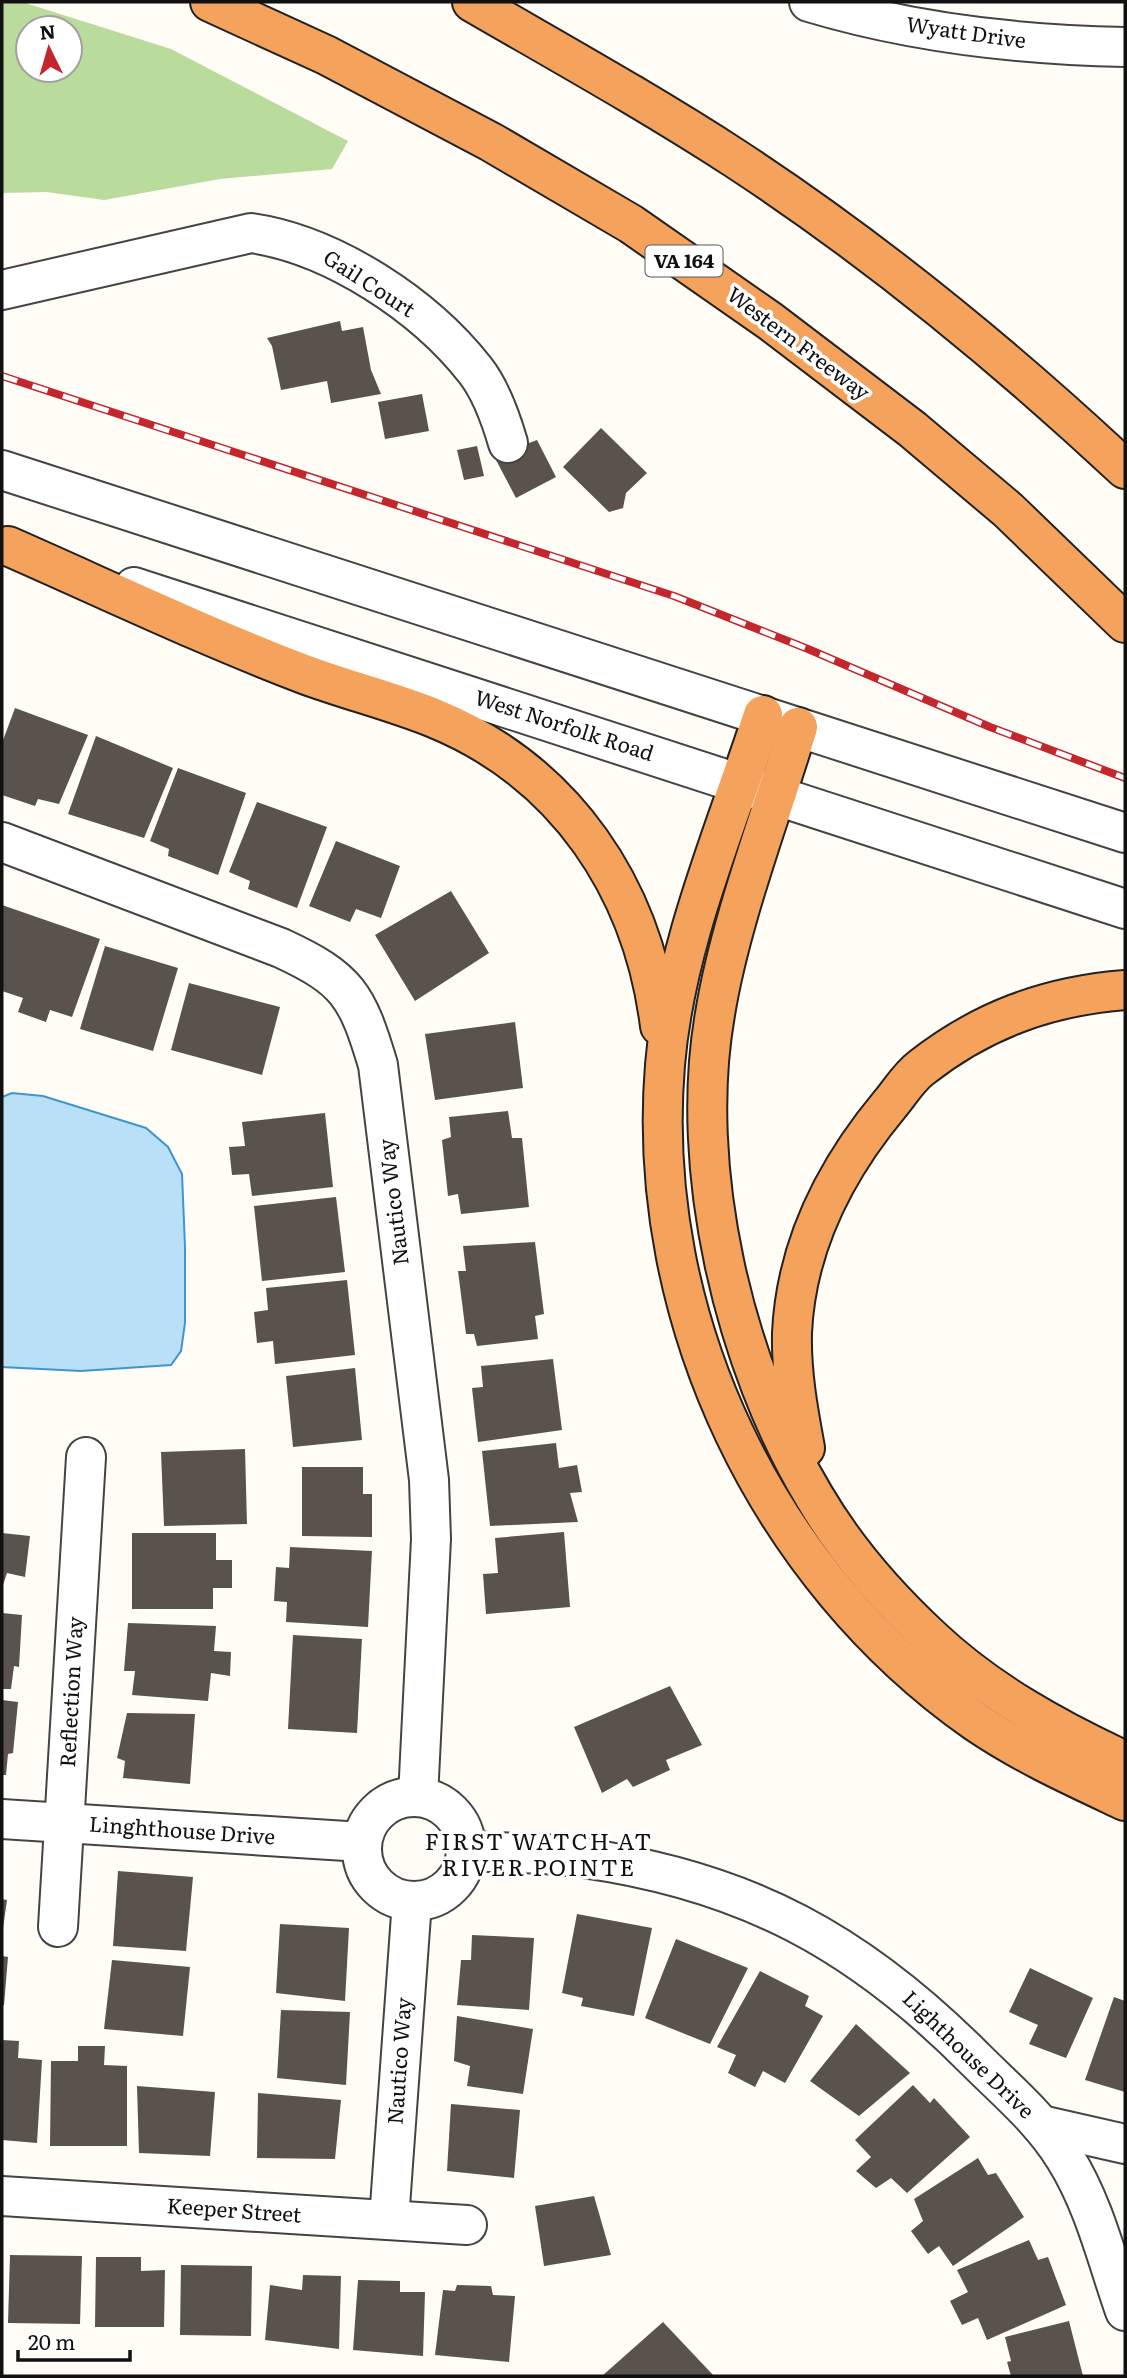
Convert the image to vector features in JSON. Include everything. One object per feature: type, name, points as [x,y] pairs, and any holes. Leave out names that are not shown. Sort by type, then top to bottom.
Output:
[{"type":"highway","name":"Western Freeway","points":[[210,2],[326,55],[491,142],[631,224],[770,321],[912,429],[1007,510],[1114,612]]},
{"type":"highway","points":[[472,2],[737,160],[909,284],[1037,387],[1125,469]]},
{"type":"highway","points":[[5,545],[304,674],[436,718],[517,766],[560,802],[595,845],[619,882],[641,932],[655,985],[665,1063],[664,1167],[671,1232],[687,1305],[738,1443],[779,1519],[816,1571],[857,1619],[914,1674],[977,1722],[1045,1764],[1125,1801]]},
{"type":"highway","points":[[665,1063],[680,971],[741,783],[780,721]]},
{"type":"highway","points":[[780,721],[776,795],[736,928],[715,1014],[708,1140],[711,1189],[733,1298],[762,1390],[813,1495],[850,1550],[890,1597],[933,1640],[1013,1701],[1056,1728],[1125,1762]]},
{"type":"highway","points":[[813,1495],[793,1377],[792,1332],[800,1277],[815,1224],[844,1164],[918,1070],[956,1043],[1010,1015],[1078,993],[1125,990]]},
{"type":"street","name":"Wyatt Drive","points":[[810,2],[844,12],[961,36],[1060,46],[1125,47]]},
{"type":"street","name":"Gail Court","points":[[2,290],[251,233],[285,238],[325,253],[389,292],[446,338],[477,372],[500,418],[508,443]]},
{"type":"street","points":[[2,470],[1125,833]]},
{"type":"street","name":"West Norfolk Road","points":[[5,545],[1125,909]]},
{"type":"street","name":"Nautico Way","points":[[2,842],[281,948],[321,967],[346,988],[364,1019],[378,1065],[429,1480],[431,1539],[418,1797]]},
{"type":"street","name":"Reflection Way","points":[[58,1927],[86,1457]]},
{"type":"street","points":[[418,1797],[440,1805],[458,1820],[465,1835],[467,1851],[463,1867],[443,1893],[412,1901],[397,1898],[374,1882],[366,1871],[362,1842],[366,1827],[375,1814],[402,1798],[418,1797]]},
{"type":"street","name":"Linghthouse Drive","points":[[2,1819],[362,1842]]},
{"type":"street","name":"Lighthouse Drive","points":[[467,1851],[581,1857],[664,1873],[743,1896],[799,1922],[908,1996],[1041,2125],[1065,2157],[1083,2191],[1125,2311]]},
{"type":"street","name":"Nautico Way","points":[[389,2220],[412,1901]]},
{"type":"street","points":[[1041,2125],[1125,2144]]},
{"type":"street","name":"Keeper Street","points":[[2,2196],[467,2225]]},
{"type":"green space","points":[[2,2],[22,2],[60,14],[14,14],[14,84],[84,84],[84,22],[171,49],[348,141],[332,169],[220,179],[104,200],[47,192],[2,193]]},
{"type":"water","points":[[12,1093],[43,1096],[146,1128],[168,1147],[182,1174],[185,1247],[185,1323],[181,1351],[171,1365],[81,1371],[2,1367],[2,1097]]},
{"type":"building","points":[[340,321],[342,331],[363,327],[371,370],[381,394],[331,403],[327,381],[281,390],[272,346],[267,338]]},
{"type":"building","points":[[422,394],[429,431],[385,439],[378,402]]},
{"type":"building","points":[[601,428],[647,473],[626,493],[623,508],[609,512],[563,467]]},
{"type":"building","points":[[537,440],[556,477],[516,498],[496,460],[527,441],[529,443]]},
{"type":"building","points":[[477,446],[484,476],[464,480],[457,450]]},
{"type":"building","points":[[15,708],[88,735],[59,804],[38,799],[35,806],[2,795],[2,743]]},
{"type":"building","points":[[96,736],[173,768],[144,838],[68,814]]},
{"type":"building","points":[[178,768],[246,793],[218,875],[168,856],[169,849],[150,841]]},
{"type":"building","points":[[257,802],[327,827],[297,908],[248,889],[250,881],[229,872]]},
{"type":"building","points":[[336,841],[400,866],[381,918],[356,909],[350,922],[309,906]]},
{"type":"building","points":[[451,891],[489,953],[415,1001],[375,935]]},
{"type":"building","points":[[2,905],[100,939],[72,1017],[50,1010],[46,1022],[18,1012],[23,998],[2,991]]},
{"type":"building","points":[[105,946],[178,968],[153,1051],[80,1029]]},
{"type":"building","points":[[189,983],[280,1007],[262,1075],[171,1050]]},
{"type":"building","points":[[515,1022],[523,1088],[435,1100],[425,1034]]},
{"type":"building","points":[[508,1111],[512,1138],[522,1138],[529,1207],[461,1214],[458,1194],[448,1196],[442,1140],[451,1137],[449,1117]]},
{"type":"building","points":[[325,1113],[333,1187],[252,1196],[249,1174],[232,1175],[229,1147],[245,1146],[242,1122]]},
{"type":"building","points":[[336,1197],[345,1272],[262,1281],[254,1206]]},
{"type":"building","points":[[535,1242],[544,1314],[535,1316],[538,1339],[477,1346],[474,1334],[466,1334],[458,1271],[466,1271],[463,1246]]},
{"type":"building","points":[[347,1280],[355,1355],[275,1364],[273,1341],[257,1343],[254,1312],[268,1310],[266,1288]]},
{"type":"building","points":[[553,1359],[562,1430],[478,1442],[472,1388],[483,1387],[481,1366]]},
{"type":"building","points":[[355,1368],[362,1440],[293,1447],[286,1376]]},
{"type":"building","points":[[556,1443],[559,1468],[577,1465],[582,1492],[570,1493],[578,1522],[490,1526],[482,1451]]},
{"type":"building","points":[[245,1449],[247,1524],[164,1526],[161,1452]]},
{"type":"building","points":[[302,1467],[363,1467],[363,1494],[372,1494],[372,1537],[302,1536]]},
{"type":"building","points":[[564,1532],[570,1607],[486,1614],[483,1574],[498,1573],[495,1538]]},
{"type":"building","points":[[2,1533],[30,1536],[25,1577],[7,1573],[2,1588]]},
{"type":"building","points":[[132,1533],[216,1533],[216,1560],[232,1560],[232,1588],[213,1588],[213,1609],[132,1609]]},
{"type":"building","points":[[290,1547],[372,1551],[368,1627],[286,1622],[287,1602],[274,1601],[276,1567],[289,1568]]},
{"type":"building","points":[[2,1613],[22,1615],[19,1667],[14,1666],[11,1689],[2,1689]]},
{"type":"building","points":[[128,1623],[216,1626],[214,1651],[231,1652],[230,1676],[211,1673],[208,1701],[132,1695],[135,1671],[124,1671]]},
{"type":"building","points":[[293,1635],[362,1639],[357,1733],[288,1729]]},
{"type":"building","points":[[670,1686],[702,1745],[666,1760],[670,1770],[633,1787],[627,1779],[602,1793],[574,1727]]},
{"type":"building","points":[[2,1700],[18,1702],[13,1753],[8,1754],[6,1775],[2,1775]]},
{"type":"building","points":[[127,1713],[195,1714],[190,1784],[123,1778],[125,1761],[117,1758]]},
{"type":"building","points":[[118,1871],[193,1877],[186,1951],[113,1946]]},
{"type":"building","points":[[2,1899],[7,1900],[3,1928],[2,1928]]},
{"type":"building","points":[[577,1914],[652,1928],[634,2016],[581,2006],[583,1998],[562,1993]]},
{"type":"building","points":[[280,1924],[349,1928],[345,2001],[276,1993]]},
{"type":"building","points":[[472,1935],[534,1938],[529,2010],[457,2005],[461,1960],[471,1960]]},
{"type":"building","points":[[676,1939],[748,1968],[710,2044],[645,2018]]},
{"type":"building","points":[[2,1956],[8,1957],[4,2005],[2,2005]]},
{"type":"building","points":[[112,1960],[190,1967],[183,2036],[104,2029]]},
{"type":"building","points":[[1030,1968],[1093,1998],[1066,2058],[1029,2044],[1038,2025],[1009,2012]]},
{"type":"building","points":[[760,1971],[809,1996],[805,2006],[823,2016],[785,2083],[763,2071],[755,2087],[728,2073],[736,2055],[717,2047]]},
{"type":"building","points":[[1114,1997],[1125,2001],[1125,2092],[1085,2080]]},
{"type":"building","points":[[281,2010],[350,2012],[346,2085],[277,2078]]},
{"type":"building","points":[[457,2016],[533,2029],[523,2094],[467,2086],[470,2066],[454,2061]]},
{"type":"building","points":[[856,2024],[910,2073],[859,2116],[810,2081]]},
{"type":"building","points":[[2,2040],[19,2041],[18,2058],[42,2060],[37,2143],[2,2140]]},
{"type":"building","points":[[78,2046],[105,2046],[104,2065],[127,2066],[127,2146],[50,2146],[51,2061],[78,2061]]},
{"type":"building","points":[[913,2085],[930,2103],[934,2098],[970,2137],[907,2193],[891,2178],[876,2188],[856,2171],[871,2157],[855,2140]]},
{"type":"building","points":[[137,2086],[215,2092],[210,2156],[139,2153]]},
{"type":"building","points":[[258,2093],[341,2100],[335,2159],[257,2158]]},
{"type":"building","points":[[451,2104],[520,2110],[514,2178],[447,2171]]},
{"type":"building","points":[[978,2158],[988,2175],[996,2173],[1024,2217],[953,2266],[939,2246],[928,2254],[911,2231],[923,2221],[914,2199]]},
{"type":"building","points":[[594,2196],[611,2255],[544,2266],[535,2206]]},
{"type":"building","points":[[1029,2240],[1038,2260],[1048,2257],[1066,2305],[987,2340],[978,2318],[962,2325],[950,2301],[968,2292],[957,2270]]},
{"type":"building","points":[[10,2255],[82,2256],[80,2324],[8,2323]]},
{"type":"building","points":[[96,2257],[141,2257],[141,2271],[165,2270],[164,2327],[95,2327]]},
{"type":"building","points":[[181,2265],[252,2266],[251,2336],[180,2335]]},
{"type":"building","points":[[303,2275],[341,2276],[339,2349],[265,2340],[270,2285],[302,2290]]},
{"type":"building","points":[[358,2280],[400,2281],[400,2292],[425,2292],[423,2356],[353,2350]]},
{"type":"building","points":[[457,2285],[491,2286],[493,2295],[515,2296],[509,2362],[435,2355],[443,2290],[455,2291]]},
{"type":"building","points":[[1069,2321],[1083,2376],[1011,2376],[1007,2362],[1011,2361],[1005,2337]]},
{"type":"building","points":[[663,2322],[714,2376],[602,2376]]},
{"type":"railway","points":[[2,376],[674,596],[808,649],[990,727],[1125,778]]},
{"type":"district","name":"FIRST WATCH AT RIVER POINTE","points":[[539,1855]]}]
